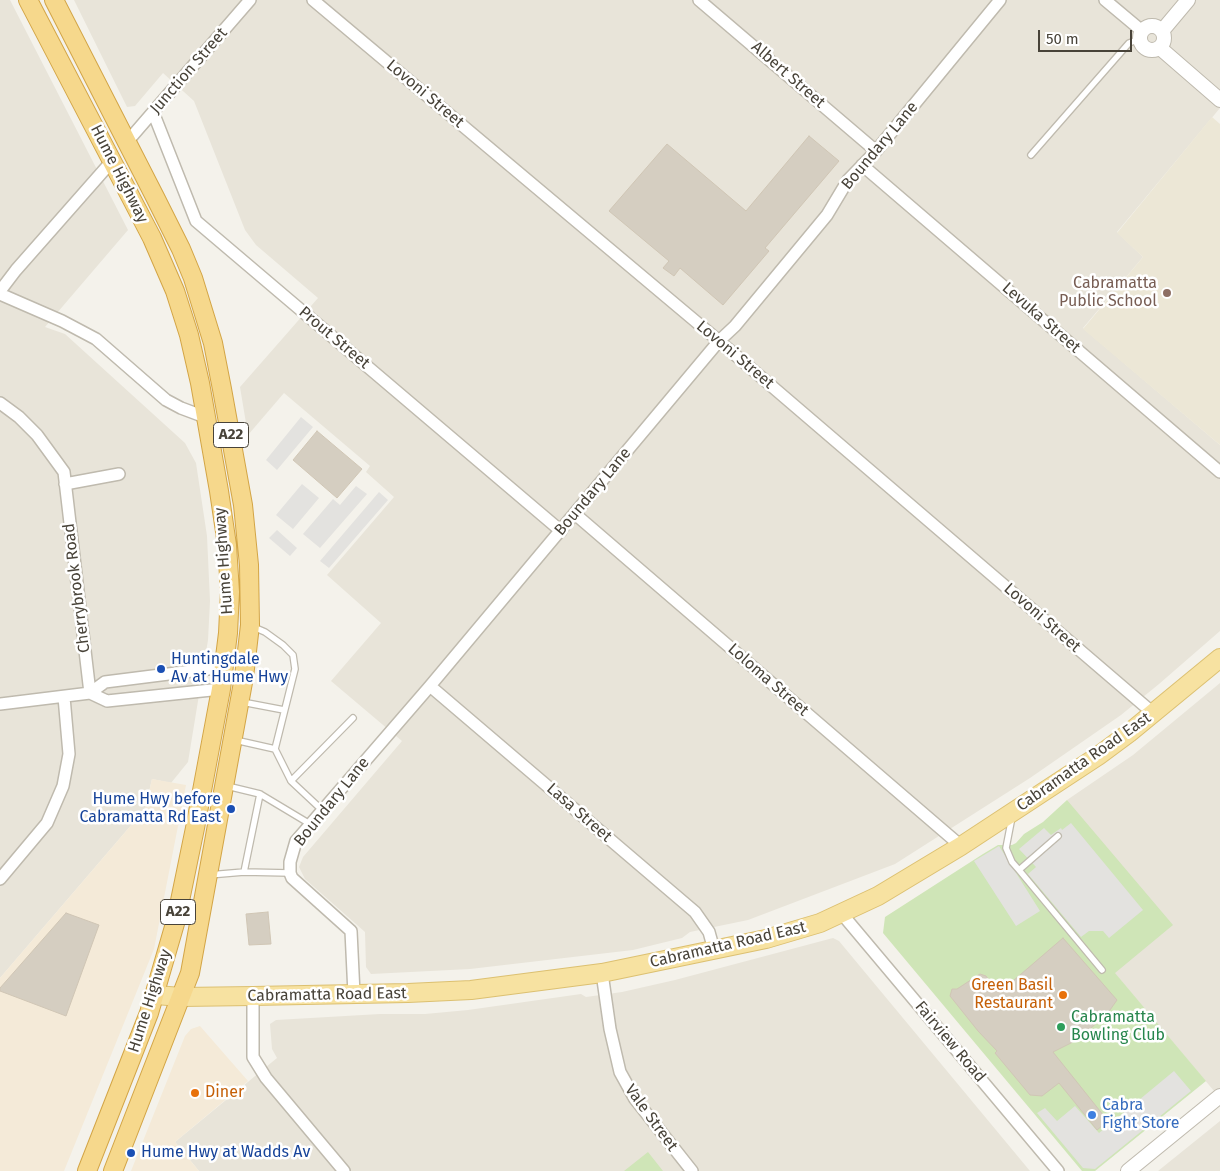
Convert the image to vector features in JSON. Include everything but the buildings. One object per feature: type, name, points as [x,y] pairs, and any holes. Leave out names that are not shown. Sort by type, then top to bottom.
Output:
[{"type":"highway","name":"Hume Highway","points":[[28,0],[152,238],[175,291],[189,335],[219,491],[227,545],[230,592],[228,633],[221,689],[196,828],[178,911],[155,995],[87,1171]]},
{"type":"highway","name":"Hume Highway","points":[[54,0],[181,249],[193,278],[213,343],[246,529],[249,566],[250,625],[248,652],[190,972],[182,997],[113,1171]]},
{"type":"main road","name":"Cabramatta Road East","points":[[155,995],[182,997],[408,994],[472,990],[602,973],[714,950],[820,924],[878,896],[962,846],[1098,756],[1220,658]]},
{"type":"street","name":"Junction Street","points":[[127,142],[250,0]]},
{"type":"street","name":"Lovoni Street","points":[[313,0],[719,341],[1153,713]]},
{"type":"street","name":"Albert Street","points":[[699,0],[876,151]]},
{"type":"street","name":"Boundary Lane","points":[[290,873],[290,862],[296,841],[430,686],[719,341],[735,326],[826,215],[848,180],[876,151],[1000,0]]},
{"type":"street","points":[[1104,0],[1141,35]]},
{"type":"street","points":[[1162,31],[1188,0]]},
{"type":"street","points":[[1148,26],[1156,26],[1162,31],[1164,41],[1160,48],[1154,51],[1146,49],[1141,43],[1141,35],[1148,26]]},
{"type":"street","points":[[1160,48],[1220,100]]},
{"type":"street","name":"Prout Street","points":[[153,112],[196,221],[560,531]]},
{"type":"street","points":[[112,161],[16,270],[0,293],[62,321],[96,339],[166,400],[205,417]]},
{"type":"street","name":"Levuka Street","points":[[862,165],[1220,472]]},
{"type":"street","name":"Cherrybrook Road","points":[[0,403],[19,416],[36,434],[64,472],[90,693]]},
{"type":"street","points":[[65,484],[120,474]]},
{"type":"street","name":"Loloma Street","points":[[575,514],[962,846]]},
{"type":"street","points":[[0,704],[90,693],[104,682],[224,667]]},
{"type":"street","name":"Lasa Street","points":[[430,686],[695,912],[709,932],[714,950]]},
{"type":"street","points":[[90,693],[107,701],[221,689]]},
{"type":"street","points":[[0,879],[47,823],[63,786],[69,754],[64,697]]},
{"type":"street","points":[[290,873],[292,878],[351,932],[354,994]]},
{"type":"street","name":"Fairview Road","points":[[842,914],[1058,1171]]},
{"type":"street","name":"Vale Street","points":[[602,973],[610,1029],[620,1072],[635,1099],[692,1171]]},
{"type":"street","points":[[253,996],[253,1056],[266,1078],[344,1171]]},
{"type":"street","points":[[1128,1171],[1220,1096]]},
{"type":"lane","points":[[1031,155],[1129,43],[1141,35]]},
{"type":"lane","points":[[250,625],[283,644],[293,655],[295,669],[275,750],[291,781],[322,810]]},
{"type":"lane","points":[[240,702],[284,710]]},
{"type":"lane","points":[[291,781],[353,718]]},
{"type":"lane","points":[[233,740],[275,750]]},
{"type":"lane","points":[[225,786],[260,794],[310,824]]},
{"type":"lane","points":[[244,872],[260,794]]},
{"type":"lane","points":[[1013,812],[1006,848],[1012,862],[1102,970]]},
{"type":"lane","points":[[1019,870],[1058,836]]},
{"type":"lane","points":[[209,875],[244,872],[290,873]]},
{"type":"shaded area","points":[[0,0],[10,0],[128,230],[45,327],[65,334],[185,443],[196,463],[207,536],[210,601],[208,640],[188,762],[171,783],[152,779],[145,809],[0,978]]},
{"type":"shaded area","points":[[74,0],[1220,0],[1220,108],[1117,232],[1143,257],[1083,328],[1220,445],[1220,631],[1121,715],[1030,778],[895,864],[748,920],[690,932],[682,938],[633,950],[470,969],[371,974],[366,967],[365,932],[305,879],[299,867],[303,857],[402,741],[331,681],[381,623],[327,575],[394,497],[366,472],[370,466],[284,393],[248,435],[240,387],[318,298],[256,245],[245,230],[194,101],[163,73],[135,106],[127,107]]},
{"type":"shaded area","name":"Cabramatta Public School","points":[[1212,117],[1220,124],[1220,445],[1083,329],[1143,257],[1117,233]]},
{"type":"shaded area","points":[[301,417],[313,427],[277,470],[266,460]]},
{"type":"shaded area","points":[[302,484],[319,498],[293,529],[276,515]]},
{"type":"shaded area","points":[[356,486],[367,494],[320,548],[303,534],[333,499],[340,505]]},
{"type":"shaded area","points":[[379,492],[388,500],[329,568],[320,561]]},
{"type":"shaded area","points":[[277,530],[297,548],[290,556],[269,538]]},
{"type":"shaded area","points":[[1220,683],[1220,1098],[1114,973],[1067,800],[1133,755]]},
{"type":"shaded area","points":[[152,779],[186,785],[154,949],[64,1171],[0,1171],[0,978],[145,809]]},
{"type":"shaded area","points":[[1071,823],[1143,910],[1109,938],[1103,931],[1089,931],[1081,937],[1028,874],[1036,867],[1019,849],[1044,828],[1051,835]]},
{"type":"shaded area","points":[[999,846],[1040,911],[1016,926],[974,861]]},
{"type":"shaded area","points":[[833,938],[839,941],[1030,1171],[199,1171],[175,1142],[277,1058],[272,1049],[270,1024],[276,1020],[380,1014],[425,1014],[468,1010],[581,994],[586,997],[622,992],[675,980]]},
{"type":"shaded area","points":[[200,1026],[248,1081],[175,1142],[199,1171],[131,1171],[185,1036],[191,1029]]},
{"type":"shaded area","points":[[1174,1071],[1191,1091],[1095,1169],[1083,1168],[1037,1113],[1045,1108],[1057,1121],[1075,1106],[1099,1133]]},
{"type":"shaded area","points":[[1220,1121],[1220,1171],[1158,1171]]},
{"type":"green space","name":"Cabramatta Bowling Club","points":[[1067,800],[1173,925],[1115,973],[1206,1081],[1095,1171],[1082,1171],[883,933],[885,917],[998,845],[1012,845],[1016,843],[1024,834],[1043,822]]},
{"type":"green space","points":[[648,1152],[663,1171],[624,1171]]},
{"type":"place","name":"Cabramatta Public School","points":[[1167,293]]},
{"type":"place","name":"Huntingdale Av at Hume Hwy","points":[[161,669]]},
{"type":"place","name":"Hume Hwy before Cabramatta Rd East","points":[[231,809]]},
{"type":"place","name":"Green Basil Restaurant","points":[[1063,995]]},
{"type":"place","name":"Cabramatta Bowling Club","points":[[1061,1027]]},
{"type":"place","name":"Diner","points":[[195,1093]]},
{"type":"place","name":"Cabra Fight Store","points":[[1092,1115]]},
{"type":"place","name":"Hume Hwy at Wadds Av","points":[[131,1153]]}]
